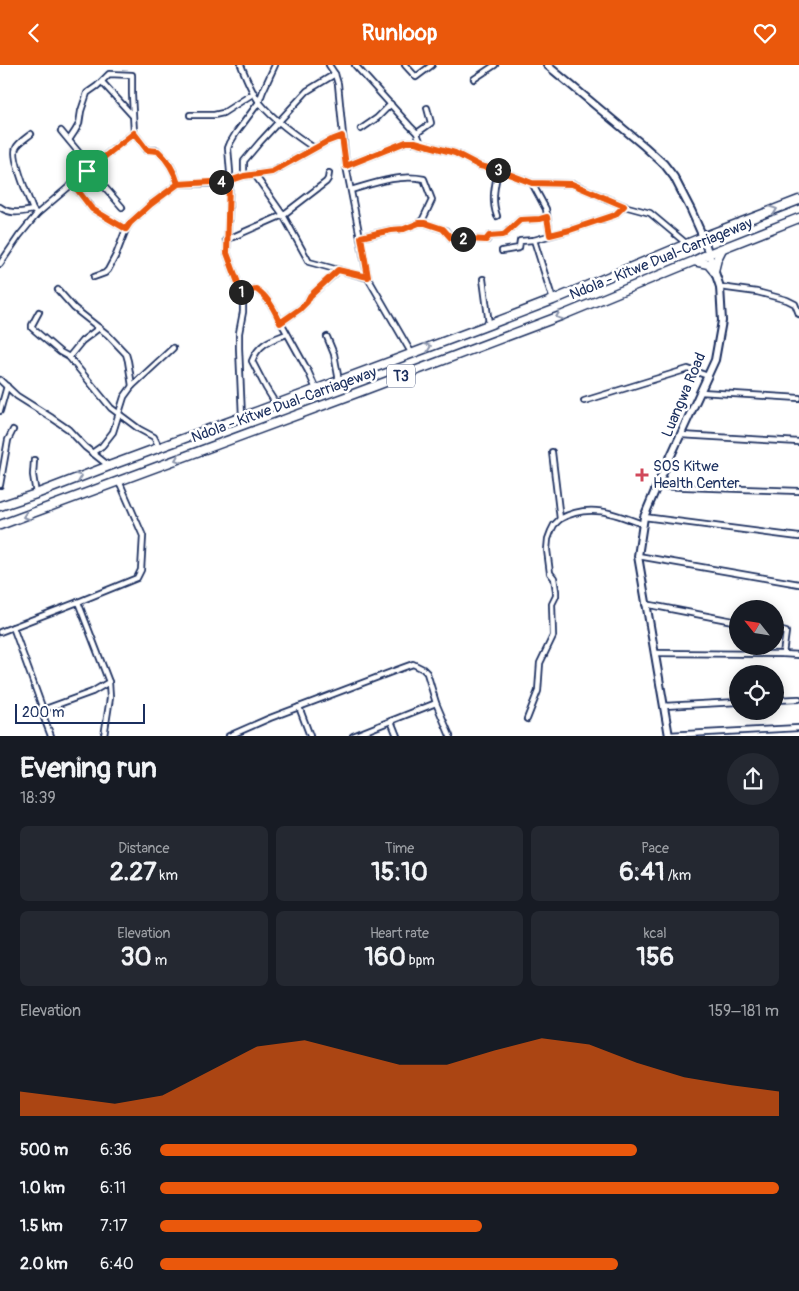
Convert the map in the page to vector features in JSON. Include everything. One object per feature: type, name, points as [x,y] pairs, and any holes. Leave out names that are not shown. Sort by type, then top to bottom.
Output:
[{"type":"highway","name":"Ndola - Kitwe Dual-Carriageway","points":[[0,506],[553,300],[703,237],[799,200]]},
{"type":"highway","name":"Ndola - Kitwe Dual-Carriageway","points":[[0,525],[563,315],[799,218]]},
{"type":"highway","points":[[714,271],[722,249]]},
{"type":"highway","points":[[694,261],[708,264],[714,271]]},
{"type":"street","points":[[241,65],[246,79],[259,102],[279,122],[314,148]]},
{"type":"street","points":[[242,417],[239,333],[243,312],[242,297],[228,259],[226,240],[230,171],[228,151],[236,133],[259,102],[275,65]]},
{"type":"street","points":[[329,65],[335,74],[339,91],[346,166],[368,277],[412,354]]},
{"type":"street","points":[[355,65],[417,133],[421,144]]},
{"type":"street","points":[[405,65],[416,77],[432,65]]},
{"type":"street","points":[[474,79],[495,65]]},
{"type":"street","name":"Luangwa Road","points":[[547,65],[664,164],[674,177],[703,237],[720,287],[721,329],[715,360],[657,486],[643,521],[638,556],[668,735]]},
{"type":"street","points":[[69,140],[79,124],[81,111],[88,93],[109,74],[132,75],[134,133],[147,150],[158,151],[163,155],[178,184]]},
{"type":"street","points":[[244,176],[244,161],[307,91],[335,74]]},
{"type":"street","points":[[102,82],[132,115]]},
{"type":"street","points":[[190,115],[223,113],[254,93]]},
{"type":"street","points":[[361,129],[377,119],[391,104]]},
{"type":"street","points":[[417,133],[431,123],[427,108]]},
{"type":"street","points":[[61,131],[80,154],[88,170],[122,207]]},
{"type":"street","points":[[0,264],[35,212],[73,184],[134,133]]},
{"type":"street","points":[[31,134],[16,147],[15,154],[20,176],[35,212]]},
{"type":"street","points":[[94,277],[108,270],[130,223],[151,204],[178,184],[229,181],[276,170],[314,148],[342,136]]},
{"type":"street","points":[[346,166],[406,142],[415,142],[455,153],[480,166],[498,170],[532,183],[572,184],[624,206],[652,214],[687,244]]},
{"type":"street","points":[[497,216],[494,208],[494,191],[498,170]]},
{"type":"street","points":[[226,240],[283,215],[326,182],[329,173]]},
{"type":"street","points":[[255,175],[283,215],[309,262],[368,277]]},
{"type":"street","points":[[351,190],[406,177],[424,179],[432,200],[423,219],[419,223]]},
{"type":"street","points":[[532,183],[546,209],[550,235]]},
{"type":"street","points":[[73,184],[92,209],[126,229]]},
{"type":"street","points":[[502,251],[519,248],[520,241],[534,240],[615,215],[624,206]]},
{"type":"street","points":[[0,207],[5,211],[13,213],[35,212]]},
{"type":"street","points":[[361,237],[425,223],[445,230],[451,238],[486,240],[489,236],[505,234],[520,220],[547,217]]},
{"type":"street","points":[[534,240],[553,300]]},
{"type":"street","points":[[280,323],[300,309],[310,296],[338,270]]},
{"type":"street","points":[[483,279],[489,324]]},
{"type":"street","points":[[720,287],[757,292],[787,300],[795,304],[799,315]]},
{"type":"street","points":[[242,297],[251,290],[256,289],[264,295],[308,371],[316,389]]},
{"type":"street","points":[[58,290],[74,308],[108,335],[127,356],[132,385]]},
{"type":"street","points":[[39,312],[32,327],[68,357],[111,408],[139,429],[154,437],[159,447]]},
{"type":"street","points":[[68,357],[82,341],[99,328]]},
{"type":"street","points":[[276,404],[252,361],[265,342],[287,334]]},
{"type":"street","points":[[327,337],[334,353],[339,381]]},
{"type":"street","points":[[92,453],[108,440],[113,432],[124,397],[132,385],[173,348]]},
{"type":"street","points":[[584,401],[688,369],[708,376]]},
{"type":"street","points":[[0,380],[17,396],[68,429],[92,453],[109,466]]},
{"type":"street","points":[[0,411],[7,386]]},
{"type":"street","points":[[700,392],[799,398]]},
{"type":"street","points":[[0,485],[8,440],[13,430]]},
{"type":"street","points":[[681,435],[799,442]]},
{"type":"street","points":[[552,452],[560,519]]},
{"type":"street","points":[[34,459],[33,475],[36,494]]},
{"type":"street","points":[[0,632],[78,603],[137,577],[141,570],[143,536],[119,481]]},
{"type":"street","points":[[657,486],[799,491]]},
{"type":"street","points":[[526,719],[538,691],[540,663],[553,636],[552,604],[556,591],[554,578],[550,573],[547,550],[551,531],[560,519],[576,512],[598,510],[643,521],[799,537]]},
{"type":"street","points":[[638,556],[799,584]]},
{"type":"street","points":[[78,603],[109,682],[110,698],[104,736]]},
{"type":"street","points":[[645,603],[729,619]]},
{"type":"street","points":[[13,627],[51,736]]},
{"type":"street","points":[[784,631],[786,632],[784,646]]},
{"type":"street","points":[[654,653],[729,653]]},
{"type":"street","points":[[784,653],[799,655]]},
{"type":"street","points":[[229,736],[413,665],[427,673],[436,703],[450,736]]},
{"type":"street","points":[[44,712],[48,708],[92,692],[109,682]]},
{"type":"street","points":[[784,700],[799,699]]},
{"type":"street","points":[[353,736],[436,703]]},
{"type":"street","points":[[664,707],[729,703]]},
{"type":"street","points":[[300,707],[310,736]]},
{"type":"street","points":[[391,721],[396,736]]},
{"type":"street","points":[[668,735],[799,728]]},
{"type":"place","name":"SOS Kitwe Health Center","points":[[642,475]]},
{"type":"route","points":[[87,171],[73,184],[92,209],[126,229],[151,204],[178,184],[229,181],[226,240],[228,259],[242,297],[251,290],[256,289],[264,295],[280,323],[300,309],[310,296],[338,270],[368,277],[361,237],[425,223],[443,229],[451,238],[486,240],[489,236],[505,234],[520,220],[547,217],[550,235],[615,215],[624,206],[572,184],[532,183],[498,170],[480,166],[455,153],[415,142],[406,142],[346,166],[342,136],[326,142],[272,172],[244,176],[229,181],[220,183],[178,184],[163,155],[156,150],[147,150],[134,133],[87,171]]}]
